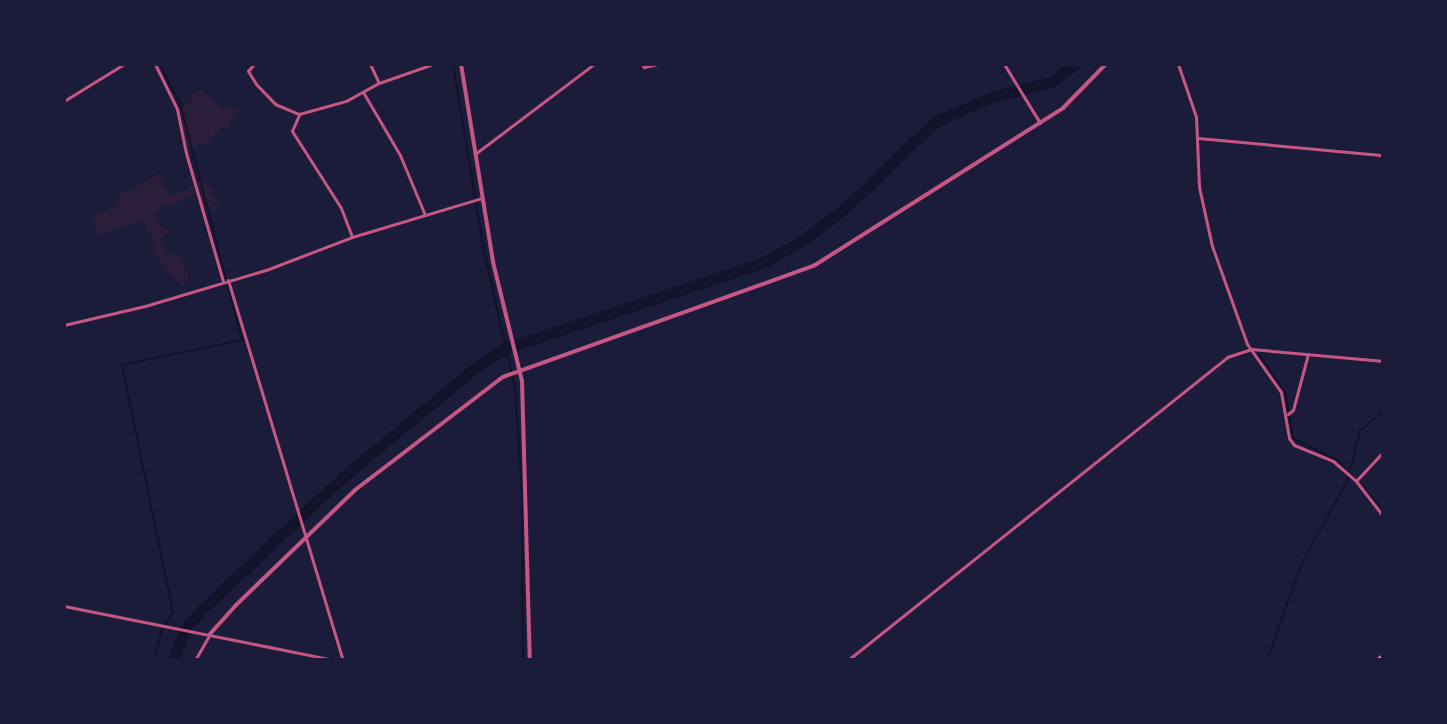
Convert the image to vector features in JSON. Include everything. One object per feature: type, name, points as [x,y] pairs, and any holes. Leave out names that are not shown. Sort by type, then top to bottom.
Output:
[{"type":"main road","points":[[1377,660],[1383,656]]},
{"type":"street","points":[[64,101],[124,64]]},
{"type":"street","points":[[155,64],[177,109],[186,153],[343,660]]},
{"type":"street","points":[[254,64],[248,71],[256,84],[275,104],[299,114],[433,64]]},
{"type":"street","points":[[370,64],[379,83]]},
{"type":"street","points":[[461,64],[482,198],[520,369],[527,470],[530,660]]},
{"type":"street","points":[[475,154],[594,64]]},
{"type":"street","points":[[642,64],[644,67],[658,64]]},
{"type":"street","points":[[1004,64],[1040,123]]},
{"type":"street","points":[[195,660],[210,634],[305,537],[404,450],[479,392],[520,369],[806,270],[1040,123],[1070,102],[1106,64]]},
{"type":"street","points":[[1178,64],[1196,117],[1199,187],[1210,240],[1251,349],[1281,392],[1289,438],[1294,445],[1325,456],[1356,481],[1383,516]]},
{"type":"street","points":[[363,92],[400,155],[425,215]]},
{"type":"street","points":[[299,114],[292,131],[341,208],[352,237]]},
{"type":"street","points":[[1198,138],[1383,155]]},
{"type":"street","points":[[64,325],[145,306],[352,237],[482,198]]},
{"type":"street","points":[[848,660],[1222,360],[1251,349],[1383,361]]},
{"type":"street","points":[[1287,415],[1293,410],[1308,354]]},
{"type":"street","points":[[1356,481],[1383,452]]},
{"type":"street","points":[[64,606],[334,660]]},
{"type":"shaded area","points":[[201,90],[223,109],[228,106],[237,110],[227,128],[221,128],[208,142],[193,148],[187,145],[179,109],[190,103],[193,93]]},
{"type":"shaded area","points":[[160,173],[169,194],[185,191],[201,180],[212,189],[218,205],[218,210],[214,211],[211,206],[204,207],[198,190],[176,204],[161,207],[156,216],[162,229],[172,230],[160,238],[167,255],[177,253],[181,258],[189,278],[182,287],[154,253],[156,245],[143,221],[98,235],[92,216],[118,206],[121,192],[130,191]]},
{"type":"waterway","points":[[154,660],[162,630],[173,612],[122,365],[242,340],[180,103],[159,64]]},
{"type":"waterway","points":[[453,64],[483,246],[515,388],[522,491],[523,660]]},
{"type":"waterway","points":[[173,660],[185,629],[197,614],[344,476],[480,364],[506,348],[765,262],[807,237],[845,208],[936,121],[995,96],[1051,82],[1075,64]]},
{"type":"waterway","points":[[1258,353],[1285,392],[1293,438],[1337,460],[1383,509]]},
{"type":"waterway","points":[[1267,660],[1303,560],[1347,482],[1360,431],[1383,411]]},
{"type":"waterway","points":[[64,650],[70,660]]}]
